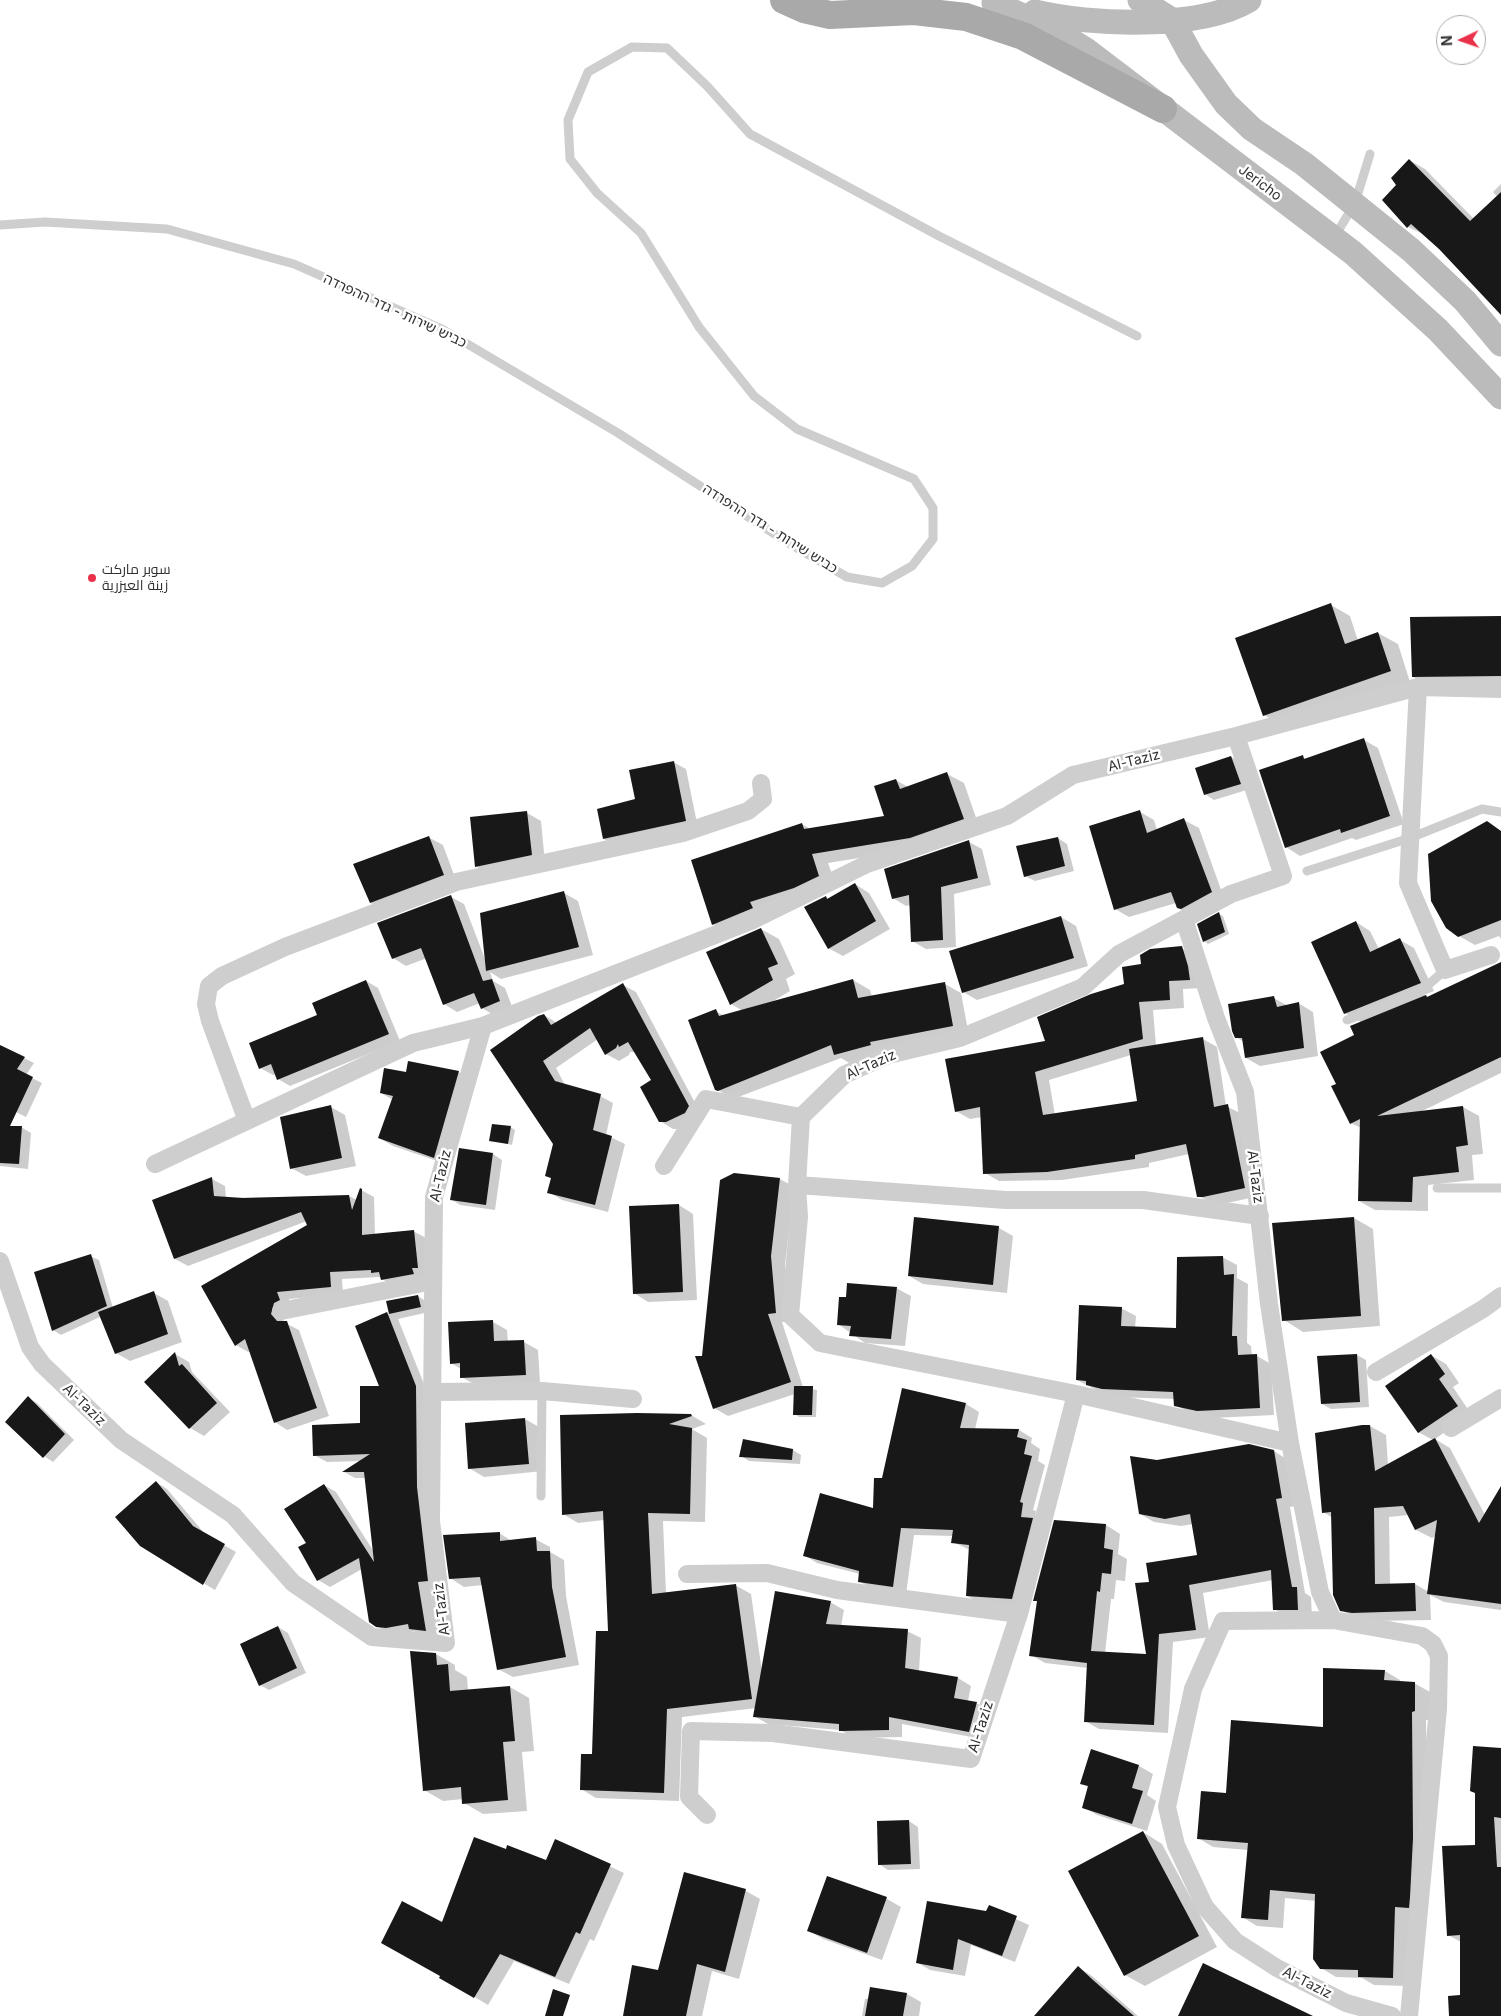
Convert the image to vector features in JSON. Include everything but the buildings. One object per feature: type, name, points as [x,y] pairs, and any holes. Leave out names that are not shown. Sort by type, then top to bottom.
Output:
[{"type":"main road","points":[[784,0],[804,9],[830,15],[914,11],[966,17],[1023,36],[1163,109]]},
{"type":"main road","points":[[1140,0],[1172,20],[1191,55],[1226,104],[1252,129],[1304,164],[1412,250],[1465,301],[1501,344]]},
{"type":"main road","points":[[989,1],[1057,17],[1091,20],[1172,20],[1239,6],[1249,0]]},
{"type":"main road","name":"Jericho","points":[[989,1],[1050,28],[1086,50],[1334,239],[1383,279],[1432,324],[1501,397]]},
{"type":"street","name":"Al-Taziz","points":[[155,1164],[413,1043],[483,1026],[754,920],[867,864],[1007,816],[1074,775],[1236,736],[1418,687],[1501,688]]},
{"type":"street","points":[[1418,687],[1408,883],[1445,970],[1491,955]]},
{"type":"street","name":"Al-Taziz","points":[[801,1117],[844,1075],[888,1055],[960,1038],[1083,987],[1119,954],[1231,894],[1283,876],[1236,736]]},
{"type":"street","points":[[247,1121],[210,1021],[206,1004],[208,986],[222,976],[285,947],[456,882],[684,833],[748,811],[763,799],[761,783]]},
{"type":"street","name":"Al-Taziz","points":[[1184,919],[1216,1018],[1245,1092],[1269,1304],[1290,1443],[1320,1592],[1333,1620]]},
{"type":"street","name":"Al-Taziz","points":[[0,1261],[30,1347],[42,1364],[121,1440],[233,1515],[293,1582],[372,1637],[446,1643],[432,1521],[434,1197],[483,1026]]},
{"type":"street","points":[[664,1166],[706,1099],[801,1117],[797,1185],[799,1217],[790,1315],[820,1343],[1076,1394],[1290,1443]]},
{"type":"street","points":[[797,1185],[1006,1200],[1144,1200],[1260,1216]]},
{"type":"street","points":[[281,1311],[434,1281]]},
{"type":"street","points":[[1376,1372],[1483,1309],[1501,1296]]},
{"type":"street","points":[[433,1392],[542,1390],[633,1399]]},
{"type":"street","name":"Al-Taziz","points":[[707,1815],[689,1797],[691,1731],[773,1734],[971,1760],[1018,1614],[1076,1394]]},
{"type":"street","points":[[1452,1428],[1501,1398]]},
{"type":"street","points":[[687,1574],[767,1572],[837,1590],[1018,1614]]},
{"type":"street","name":"Al-Taziz","points":[[1392,2016],[1346,2003],[1277,1968],[1235,1941],[1205,1907],[1176,1845],[1167,1807],[1193,1689],[1224,1621],[1333,1620],[1422,1636],[1433,1644],[1439,1656],[1438,1709],[1409,2016]]},
{"type":"lane","name":"כביש שירות - גדר ההפרדה","points":[[0,226],[45,222],[167,229],[294,264],[442,329],[618,433],[787,542],[847,577],[882,583],[912,566],[933,539],[933,508],[914,479],[797,429],[754,396],[699,327],[641,234],[597,193],[570,159],[568,120],[588,72],[632,47],[667,48],[707,86],[750,134],[939,236],[1137,336]]},
{"type":"lane","points":[[1334,239],[1354,204],[1370,154]]},
{"type":"lane","points":[[1307,871],[1410,838],[1482,808],[1501,812]]},
{"type":"lane","points":[[1347,1020],[1420,992],[1445,970]]},
{"type":"lane","points":[[1437,1188],[1501,1188]]},
{"type":"lane","points":[[541,1496],[542,1390]]},
{"type":"place","name":"سوبر ماركت زينة العيزرية","points":[[92,578]]}]
